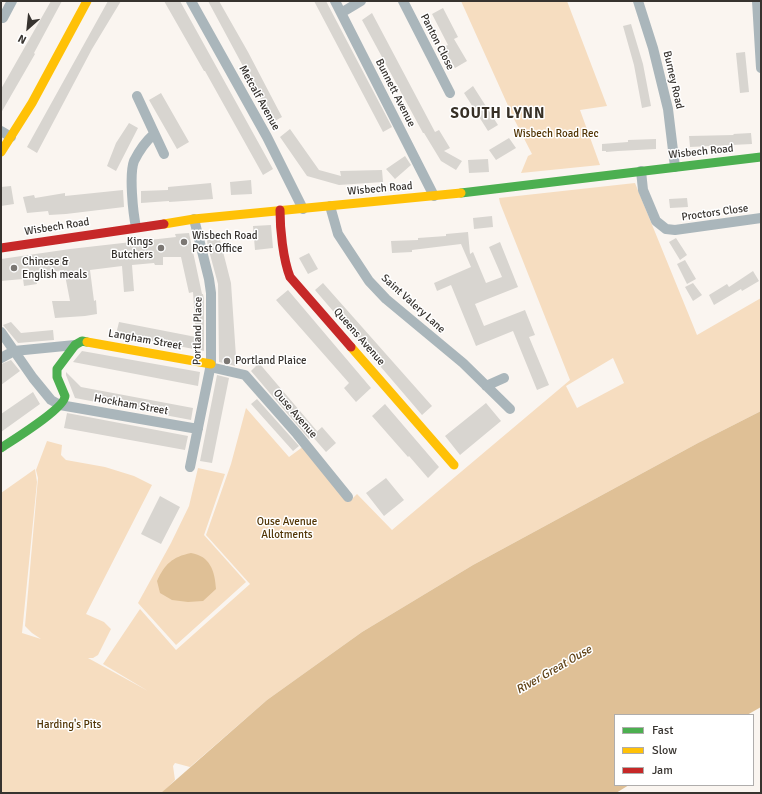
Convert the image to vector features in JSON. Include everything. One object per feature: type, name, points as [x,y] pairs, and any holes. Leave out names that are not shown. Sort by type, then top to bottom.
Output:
[{"type":"street","points":[[3,18],[12,1]]},
{"type":"street","points":[[1,152],[32,103],[88,1]]},
{"type":"street","name":"Metcalf Avenue","points":[[191,1],[267,137],[303,209]]},
{"type":"street","name":"Bunnett Avenue","points":[[335,1],[434,196]]},
{"type":"street","points":[[341,13],[361,1]]},
{"type":"street","name":"Panton Close","points":[[403,1],[450,93]]},
{"type":"street","name":"Burney Road","points":[[638,1],[653,48],[668,109],[675,167]]},
{"type":"street","points":[[757,1],[761,68]]},
{"type":"street","points":[[136,96],[164,154]]},
{"type":"street","points":[[1,131],[11,137]]},
{"type":"street","points":[[136,227],[134,216],[132,170],[134,161],[147,140],[154,134]]},
{"type":"street","name":"Wisbech Road","points":[[1,248],[194,219],[434,196],[761,157]]},
{"type":"street","name":"Proctors Close","points":[[641,171],[643,190],[652,212],[656,221],[666,229],[675,230],[761,218]]},
{"type":"street","name":"Saint Valery Lane","points":[[330,206],[338,234],[369,281],[386,299],[462,363],[510,409]]},
{"type":"street","name":"Queens Avenue","points":[[280,210],[280,221],[287,269],[290,277],[454,465]]},
{"type":"street","name":"Portland Place","points":[[190,467],[210,366],[211,293],[194,219]]},
{"type":"street","points":[[1,332],[51,400],[60,405]]},
{"type":"street","name":"Langham Street","points":[[75,345],[82,341],[88,341],[210,366]]},
{"type":"street","points":[[1,358],[14,351],[75,345]]},
{"type":"street","points":[[1,448],[56,410],[65,399],[57,377],[57,369],[75,345]]},
{"type":"street","name":"Ouse Avenue","points":[[210,366],[245,375],[297,434],[348,496]]},
{"type":"street","points":[[486,386],[504,378]]},
{"type":"street","name":"Hockham Street","points":[[60,405],[198,429]]},
{"type":"green space","name":"Wisbech Road Rec","points":[[461,1],[567,1],[607,106],[580,110],[600,165],[521,173],[528,156],[532,154],[514,119]]},
{"type":"green space","points":[[635,183],[697,335],[761,298],[761,411],[698,443],[473,565],[362,632],[267,700],[190,767],[175,763],[173,766],[175,780],[162,793],[1,793],[1,493],[35,469],[37,482],[22,633],[41,639],[25,626],[38,478],[36,470],[47,441],[62,445],[61,455],[66,460],[105,467],[134,476],[152,485],[86,614],[104,622],[111,629],[98,655],[93,658],[88,658],[148,691],[103,664],[140,609],[176,650],[250,584],[206,535],[231,464],[246,408],[289,457],[304,446],[349,502],[357,494],[392,530],[570,380],[499,198]],"holes":[[[613,358],[624,383],[577,408],[566,386]]]},
{"type":"green space","points":[[198,468],[225,474],[204,535],[246,582],[176,645],[138,603],[171,543],[189,506]]},
{"type":"water","name":"River Great Ouse","points":[[761,411],[761,707],[749,714],[614,714],[614,786],[627,786],[616,793],[161,793],[267,700],[362,632],[473,565],[698,443]]},
{"type":"water","points":[[191,553],[203,557],[210,565],[213,570],[216,589],[203,601],[188,602],[172,600],[160,593],[157,581],[163,570],[170,562]]},
{"type":"building","points":[[51,1],[62,1],[34,53],[35,54],[1,113],[1,89]]},
{"type":"building","points":[[108,1],[121,1],[92,49],[37,153],[27,147]]},
{"type":"building","points":[[164,1],[180,1],[273,169],[263,175]]},
{"type":"building","points":[[208,1],[219,1],[282,117],[273,122]]},
{"type":"building","points":[[314,1],[326,1],[392,127],[383,132]]},
{"type":"building","points":[[443,8],[458,37],[454,39],[467,61],[455,68],[443,47],[448,45],[432,14]]},
{"type":"building","points":[[372,13],[435,132],[439,130],[450,148],[444,151],[462,161],[456,170],[441,161],[423,133],[362,20]]},
{"type":"building","points":[[631,24],[643,64],[651,106],[642,108],[634,65],[623,26]]},
{"type":"building","points":[[745,52],[749,92],[740,93],[736,53]]},
{"type":"building","points":[[473,86],[498,125],[488,131],[464,93]]},
{"type":"building","points":[[161,93],[189,142],[177,149],[149,100]]},
{"type":"building","points":[[129,123],[138,128],[116,171],[107,166],[116,143]]},
{"type":"building","points":[[290,129],[319,170],[341,176],[340,171],[382,170],[383,182],[339,185],[307,176],[280,137]]},
{"type":"building","points":[[751,133],[752,144],[690,147],[689,136]]},
{"type":"building","points":[[509,138],[516,148],[496,160],[489,150]]},
{"type":"building","points":[[656,139],[656,149],[602,151],[602,144],[628,142],[628,140]]},
{"type":"building","points":[[405,156],[411,165],[395,179],[386,169]]},
{"type":"building","points":[[488,159],[489,172],[469,173],[468,160]]},
{"type":"building","points":[[251,180],[252,194],[231,195],[230,182]]},
{"type":"building","points":[[211,183],[213,199],[141,203],[141,191],[168,190],[168,187]]},
{"type":"building","points":[[11,186],[14,204],[1,206],[1,187]]},
{"type":"building","points":[[123,190],[124,207],[66,214],[49,215],[48,211],[27,213],[23,197],[34,195],[35,198],[65,193],[65,196]]},
{"type":"building","points":[[687,198],[688,207],[670,208],[669,199]]},
{"type":"building","points":[[492,216],[493,227],[474,229],[473,218]]},
{"type":"building","points":[[271,225],[273,248],[255,250],[253,226]]},
{"type":"building","points":[[218,232],[231,283],[236,357],[235,366],[219,362],[218,284],[206,234]]},
{"type":"building","points":[[468,232],[470,254],[473,252],[486,283],[502,277],[489,247],[500,242],[518,287],[475,304],[484,326],[525,310],[535,335],[529,337],[549,385],[537,390],[513,331],[476,346],[451,285],[437,291],[434,283],[471,267],[461,244],[412,250],[412,252],[392,253],[391,241],[418,240],[418,238],[446,236],[446,234]]},
{"type":"building","points":[[189,233],[204,299],[204,351],[116,334],[119,322],[196,337],[193,292],[189,293],[181,257],[163,257],[163,265],[155,265],[154,263],[132,265],[134,291],[124,292],[122,266],[90,270],[94,301],[96,300],[97,314],[85,316],[55,318],[52,301],[70,301],[64,270],[35,274],[37,284],[24,286],[23,279],[1,281],[1,259],[70,249],[176,237],[175,234]]},
{"type":"building","points":[[676,238],[687,255],[680,260],[669,242]]},
{"type":"building","points":[[309,253],[318,269],[308,274],[299,258]]},
{"type":"building","points":[[685,260],[696,279],[687,284],[677,264]]},
{"type":"building","points":[[753,271],[759,281],[742,291],[741,289],[714,305],[709,295],[727,284],[729,287]]},
{"type":"building","points":[[323,283],[432,406],[422,415],[315,290]]},
{"type":"building","points":[[693,283],[702,295],[693,301],[685,287]]},
{"type":"building","points":[[288,290],[371,388],[356,402],[344,388],[349,383],[276,300]]},
{"type":"building","points":[[11,322],[21,333],[53,330],[54,340],[18,343],[3,325]]},
{"type":"building","points":[[82,351],[200,372],[198,386],[73,362]]},
{"type":"building","points":[[11,360],[20,371],[1,385],[1,364]]},
{"type":"building","points":[[259,363],[317,431],[309,439],[251,371]]},
{"type":"building","points":[[66,372],[81,387],[193,408],[191,420],[75,398]]},
{"type":"building","points":[[217,375],[229,378],[212,463],[200,461]]},
{"type":"building","points":[[33,392],[40,404],[1,432],[1,414]]},
{"type":"building","points":[[257,399],[299,446],[293,451],[251,404]]},
{"type":"building","points":[[486,403],[501,421],[460,455],[445,436]]},
{"type":"building","points":[[385,404],[439,467],[428,478],[372,416]]},
{"type":"building","points":[[67,413],[188,436],[185,450],[64,428]]},
{"type":"building","points":[[322,427],[336,443],[326,452],[312,436]]},
{"type":"building","points":[[386,478],[404,500],[384,516],[366,493]]},
{"type":"building","points":[[160,496],[180,507],[161,544],[141,534]]},
{"type":"traffic: fast","points":[[461,193],[761,157]]},
{"type":"traffic: fast","points":[[1,448],[38,424],[63,401],[65,396],[57,377],[57,369],[75,345],[82,341],[87,342]]},
{"type":"traffic: slow","points":[[1,152],[32,103],[87,1]]},
{"type":"traffic: slow","points":[[164,224],[194,219],[461,193]]},
{"type":"traffic: slow","points":[[87,342],[211,364]]},
{"type":"traffic: slow","points":[[351,347],[454,465]]},
{"type":"traffic: jam","points":[[280,210],[282,244],[285,262],[290,277],[351,347]]},
{"type":"traffic: jam","points":[[1,248],[164,224]]},
{"type":"place","name":"Wisbech Road Post Office","points":[[184,242]]},
{"type":"place","name":"Kings Butchers","points":[[161,248]]},
{"type":"place","name":"Chinese & English meals","points":[[14,268]]},
{"type":"place","name":"Portland Plaice","points":[[227,361]]},
{"type":"district","name":"SOUTH LYNN","points":[[498,114]]},
{"type":"park label","name":"Ouse Avenue Allotments","points":[[287,528]]},
{"type":"park label","name":"Harding's Pits","points":[[69,725]]}]
